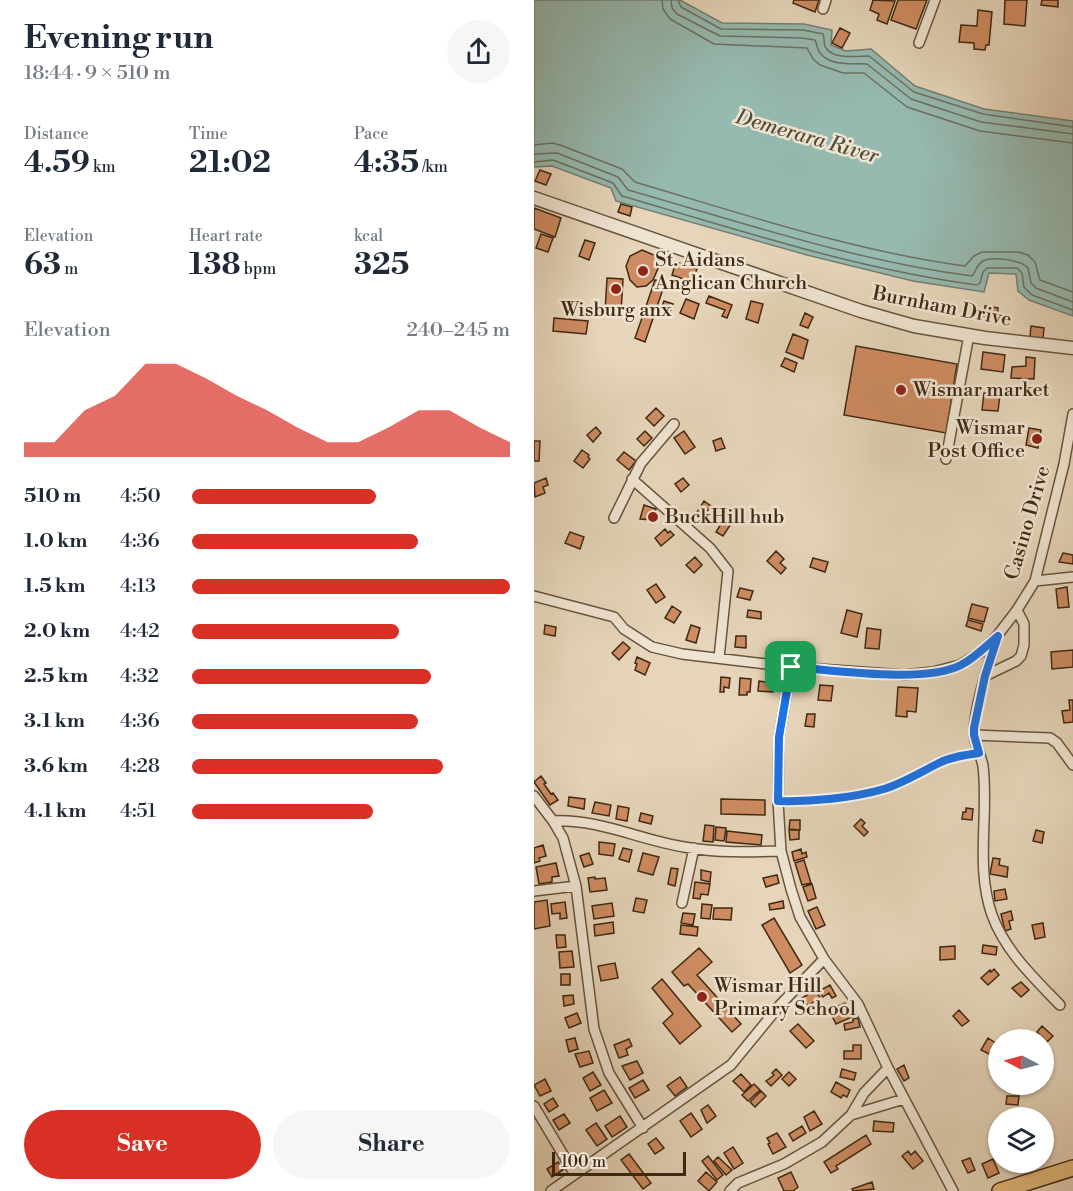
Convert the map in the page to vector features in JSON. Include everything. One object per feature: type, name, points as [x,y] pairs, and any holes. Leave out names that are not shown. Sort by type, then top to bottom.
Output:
[{"type":"main road","points":[[1000,1191],[1073,1168]]},
{"type":"street","points":[[919,43],[935,0]]},
{"type":"street","name":"Burnham Drive","points":[[534,198],[839,304],[915,326],[1073,348]]},
{"type":"street","points":[[946,459],[969,335]]},
{"type":"street","name":"Casino Drive","points":[[534,596],[614,617],[624,629],[652,647],[682,654],[791,667],[904,675],[960,666],[981,652],[998,636],[1035,581],[1068,465],[1073,414]]},
{"type":"street","points":[[614,518],[641,463],[674,424]]},
{"type":"street","points":[[632,479],[710,548],[728,571],[719,658]]},
{"type":"street","points":[[1035,581],[1073,577]]},
{"type":"street","points":[[985,676],[1016,661],[1021,656],[1024,645],[1024,624],[1017,610]]},
{"type":"street","points":[[998,636],[985,676],[974,735],[982,765],[984,789],[985,891],[993,917],[1008,946],[1060,1005]]},
{"type":"street","points":[[791,667],[779,737],[778,786],[781,852],[790,889],[800,917],[824,959],[858,1004],[888,1068],[952,1191]]},
{"type":"street","points":[[974,735],[1050,738],[1057,743],[1073,765]]},
{"type":"street","points":[[534,796],[554,821],[563,838],[576,886],[594,1029],[609,1073],[643,1128]]},
{"type":"street","points":[[554,821],[592,823],[694,848],[731,852],[781,852]]},
{"type":"street","points":[[682,903],[694,848]]},
{"type":"street","points":[[534,891],[576,886]]},
{"type":"street","points":[[551,1191],[730,1065],[780,1005],[824,959]]},
{"type":"street","points":[[730,1191],[738,1183],[784,1164],[822,1142],[851,1115],[864,1093],[888,1068]]},
{"type":"street","points":[[851,1115],[904,1099]]},
{"type":"street","points":[[534,1106],[574,1173]]},
{"type":"lane","points":[[778,801],[818,801],[884,789],[954,757],[979,753]]},
{"type":"water","name":"Demerara River","points":[[534,0],[680,0],[722,23],[804,24],[832,30],[831,45],[846,51],[871,49],[915,86],[984,109],[1073,121],[1073,316],[1029,300],[1018,291],[1016,274],[989,273],[984,292],[913,281],[807,255],[616,201],[611,188],[552,166],[534,167]]},
{"type":"building","points":[[794,0],[819,0],[815,12],[793,3]]},
{"type":"building","points":[[873,0],[895,1],[887,24],[877,20],[879,14],[870,10]]},
{"type":"building","points":[[898,0],[927,0],[916,29],[891,20]]},
{"type":"building","points":[[1005,0],[1027,0],[1025,26],[1004,24]]},
{"type":"building","points":[[1042,0],[1058,0],[1058,7],[1041,5]]},
{"type":"building","points":[[978,10],[992,12],[989,45],[986,45],[985,50],[974,49],[974,43],[959,42],[961,25],[977,26]]},
{"type":"building","points":[[840,28],[850,33],[842,48],[832,43]]},
{"type":"building","points":[[540,170],[551,174],[546,185],[535,181]]},
{"type":"building","points":[[621,204],[632,207],[630,216],[618,212]]},
{"type":"building","points":[[534,208],[561,218],[555,237],[534,229]]},
{"type":"building","points":[[541,234],[553,238],[548,252],[536,248]]},
{"type":"building","points":[[585,240],[595,243],[589,260],[579,256]]},
{"type":"building","points":[[642,250],[654,255],[659,266],[653,280],[646,286],[637,287],[630,280],[626,266],[630,256]]},
{"type":"building","points":[[676,262],[697,269],[692,282],[672,275]]},
{"type":"building","points":[[607,278],[623,279],[621,313],[605,312]]},
{"type":"building","points":[[655,280],[665,283],[645,342],[635,338]]},
{"type":"building","points":[[709,296],[732,305],[727,318],[722,316],[725,310],[706,303]]},
{"type":"building","points":[[686,299],[699,304],[694,319],[680,313]]},
{"type":"building","points":[[664,301],[673,304],[668,317],[659,314]]},
{"type":"building","points":[[751,301],[763,304],[758,323],[746,319]]},
{"type":"building","points":[[985,306],[998,308],[997,318],[984,316]]},
{"type":"building","points":[[805,313],[813,317],[808,328],[800,325]]},
{"type":"building","points":[[554,318],[588,321],[586,334],[553,331]]},
{"type":"building","points":[[1031,326],[1044,328],[1043,338],[1030,337]]},
{"type":"building","points":[[793,334],[808,340],[803,359],[786,352]]},
{"type":"building","name":"Wismar market","points":[[856,346],[957,364],[946,433],[844,415]]},
{"type":"building","points":[[983,352],[1005,355],[1003,372],[981,369]]},
{"type":"building","points":[[1026,357],[1035,358],[1034,379],[1011,378],[1012,367],[1026,366]]},
{"type":"building","points":[[785,358],[797,363],[794,372],[781,366]]},
{"type":"building","points":[[984,393],[1000,395],[998,411],[982,410]]},
{"type":"building","points":[[656,408],[664,416],[654,426],[646,418]]},
{"type":"building","points":[[596,427],[601,433],[593,442],[587,435]]},
{"type":"building","points":[[1029,428],[1041,430],[1038,448],[1026,445]]},
{"type":"building","points":[[645,431],[652,438],[644,446],[637,439]]},
{"type":"building","points":[[684,431],[695,447],[685,454],[674,438]]},
{"type":"building","points":[[721,438],[725,448],[716,451],[713,441]]},
{"type":"building","points":[[534,441],[540,441],[539,461],[534,461]]},
{"type":"building","points":[[582,450],[589,455],[590,459],[583,468],[574,461]]},
{"type":"building","points":[[624,452],[636,461],[629,470],[617,460]]},
{"type":"building","points":[[546,478],[548,485],[543,487],[545,493],[535,497],[534,483]]},
{"type":"building","points":[[683,478],[689,485],[681,492],[675,484]]},
{"type":"building","points":[[704,501],[711,506],[703,517],[697,512]]},
{"type":"building","points":[[644,505],[656,509],[653,520],[640,519]]},
{"type":"building","points":[[724,519],[731,524],[723,536],[716,532]]},
{"type":"building","points":[[665,529],[674,535],[661,546],[655,538]]},
{"type":"building","points":[[570,532],[584,537],[580,549],[565,543]]},
{"type":"building","points":[[776,551],[784,559],[780,563],[786,568],[781,574],[767,561]]},
{"type":"building","points":[[1063,553],[1073,555],[1073,564],[1059,562]]},
{"type":"building","points":[[695,557],[702,565],[694,573],[686,565]]},
{"type":"building","points":[[813,558],[828,562],[825,572],[810,567]]},
{"type":"building","points":[[656,584],[665,597],[656,603],[647,590]]},
{"type":"building","points":[[1067,587],[1069,607],[1058,608],[1056,589]]},
{"type":"building","points":[[740,588],[753,591],[750,600],[737,597]]},
{"type":"building","points":[[972,604],[988,608],[984,622],[968,618]]},
{"type":"building","points":[[672,606],[681,612],[674,623],[665,618]]},
{"type":"building","points":[[748,610],[761,612],[761,619],[747,617]]},
{"type":"building","points":[[847,610],[862,614],[857,637],[841,633]]},
{"type":"building","points":[[968,620],[983,624],[981,631],[966,626]]},
{"type":"building","points":[[545,625],[556,627],[555,636],[544,634]]},
{"type":"building","points":[[691,625],[700,628],[696,643],[686,640]]},
{"type":"building","points":[[867,628],[881,630],[879,649],[865,648]]},
{"type":"building","points":[[736,636],[746,636],[746,648],[735,647]]},
{"type":"building","points":[[623,642],[630,648],[619,660],[612,653]]},
{"type":"building","points":[[1073,650],[1073,667],[1052,669],[1051,652]]},
{"type":"building","points":[[637,657],[650,663],[645,675],[635,670]]},
{"type":"building","points":[[721,677],[730,678],[729,688],[724,687],[724,692],[720,692]]},
{"type":"building","points":[[740,678],[751,679],[750,692],[747,692],[747,695],[739,695]]},
{"type":"building","points":[[759,681],[773,683],[773,692],[758,691]]},
{"type":"building","points":[[820,685],[833,686],[831,701],[818,700]]},
{"type":"building","points":[[898,687],[918,688],[916,712],[907,711],[907,717],[896,716]]},
{"type":"building","points":[[1069,700],[1073,700],[1073,722],[1064,723],[1062,711],[1070,710]]},
{"type":"building","points":[[807,714],[815,714],[814,727],[805,726]]},
{"type":"building","points":[[541,776],[551,794],[553,793],[558,800],[550,805],[534,782]]},
{"type":"building","points":[[569,797],[585,799],[584,809],[568,806]]},
{"type":"building","points":[[721,799],[765,800],[765,815],[721,814]]},
{"type":"building","points":[[595,802],[611,805],[609,816],[592,813]]},
{"type":"building","points":[[618,806],[629,808],[627,821],[616,819]]},
{"type":"building","points":[[966,808],[973,809],[972,820],[962,819]]},
{"type":"building","points":[[641,813],[653,816],[651,824],[639,821]]},
{"type":"building","points":[[861,819],[865,823],[862,826],[868,832],[864,836],[854,826]]},
{"type":"building","points":[[790,820],[800,820],[800,830],[789,829]]},
{"type":"building","points":[[705,825],[714,826],[713,842],[703,841]]},
{"type":"building","points":[[716,827],[726,828],[724,841],[715,840]]},
{"type":"building","points":[[789,830],[799,830],[799,839],[790,840]]},
{"type":"building","points":[[1036,830],[1044,832],[1042,843],[1033,841]]},
{"type":"building","points":[[727,831],[762,835],[761,845],[726,842]]},
{"type":"building","points":[[599,842],[615,844],[613,856],[599,854]]},
{"type":"building","points":[[543,845],[546,856],[534,863],[534,848]]},
{"type":"building","points":[[623,848],[632,850],[629,862],[619,859]]},
{"type":"building","points":[[801,849],[802,854],[806,852],[807,857],[794,861],[792,852]]},
{"type":"building","points":[[589,853],[593,864],[584,867],[580,856]]},
{"type":"building","points":[[643,853],[659,857],[653,875],[638,871]]},
{"type":"building","points":[[993,858],[1000,859],[999,865],[1008,867],[1007,877],[990,874]]},
{"type":"building","points":[[804,860],[811,883],[802,885],[795,863]]},
{"type":"building","points":[[556,863],[559,876],[552,877],[552,882],[539,884],[536,867]]},
{"type":"building","points":[[671,868],[678,869],[675,886],[668,884]]},
{"type":"building","points":[[701,870],[711,872],[710,882],[701,880]]},
{"type":"building","points":[[777,875],[779,883],[766,887],[763,878]]},
{"type":"building","points":[[595,877],[595,879],[605,878],[607,890],[590,892],[588,878]]},
{"type":"building","points":[[695,882],[710,884],[708,895],[701,894],[700,899],[693,898]]},
{"type":"building","points":[[812,884],[816,898],[808,901],[803,887]]},
{"type":"building","points":[[1005,889],[1007,899],[995,901],[994,891]]},
{"type":"building","points":[[636,898],[647,900],[644,913],[633,911]]},
{"type":"building","points":[[547,900],[550,926],[534,929],[534,902]]},
{"type":"building","points":[[783,901],[784,908],[770,910],[769,904]]},
{"type":"building","points":[[565,902],[567,918],[560,919],[560,913],[552,914],[551,904]]},
{"type":"building","points":[[612,903],[614,916],[594,919],[592,906]]},
{"type":"building","points":[[702,904],[712,905],[710,919],[701,918]]},
{"type":"building","points":[[817,907],[825,925],[816,929],[808,911]]},
{"type":"building","points":[[714,908],[732,908],[731,920],[713,919]]},
{"type":"building","points":[[1011,911],[1013,920],[1009,921],[1011,929],[1005,931],[1001,914]]},
{"type":"building","points":[[683,913],[695,914],[693,925],[681,923]]},
{"type":"building","points":[[774,918],[802,965],[790,973],[762,925]]},
{"type":"building","points":[[613,922],[614,933],[595,936],[594,925]]},
{"type":"building","points":[[1043,923],[1045,937],[1035,939],[1032,925]]},
{"type":"building","points":[[681,925],[698,927],[697,936],[680,934]]},
{"type":"building","points":[[556,935],[565,935],[566,947],[557,948]]},
{"type":"building","points":[[983,945],[997,947],[996,955],[982,953]]},
{"type":"building","points":[[955,946],[955,959],[940,960],[940,947]]},
{"type":"building","points":[[699,948],[712,962],[697,975],[741,1024],[732,1032],[688,984],[684,986],[672,972]]},
{"type":"building","points":[[572,951],[574,967],[560,968],[559,952]]},
{"type":"building","points":[[615,963],[618,978],[601,981],[598,966]]},
{"type":"building","points":[[994,969],[999,975],[988,985],[981,978]]},
{"type":"building","points":[[561,974],[570,974],[570,985],[561,985]]},
{"type":"building","points":[[662,979],[701,1026],[680,1044],[663,1023],[673,1014],[652,988]]},
{"type":"building","points":[[1021,982],[1029,990],[1021,997],[1012,988]]},
{"type":"building","points":[[830,985],[836,996],[832,998],[829,993],[823,997],[819,991]]},
{"type":"building","points":[[815,990],[820,997],[808,1006],[802,998]]},
{"type":"building","points":[[573,995],[574,1004],[564,1006],[563,996]]},
{"type":"building","points":[[845,1003],[852,1017],[836,1024],[829,1010]]},
{"type":"building","points":[[959,1010],[969,1021],[962,1026],[953,1016]]},
{"type":"building","points":[[577,1013],[581,1023],[569,1028],[565,1018]]},
{"type":"building","points":[[858,1018],[860,1027],[845,1030],[844,1024]]},
{"type":"building","points":[[798,1024],[814,1041],[806,1048],[790,1031]]},
{"type":"building","points":[[575,1038],[578,1049],[569,1052],[566,1040]]},
{"type":"building","points":[[988,1038],[988,1054],[981,1050]]},
{"type":"building","points":[[629,1039],[632,1046],[626,1049],[628,1055],[619,1058],[614,1045]]},
{"type":"building","points":[[853,1045],[861,1045],[861,1059],[844,1059],[844,1051],[853,1051]]},
{"type":"building","points":[[589,1051],[593,1063],[580,1067],[575,1054]]},
{"type":"building","points":[[637,1061],[643,1073],[630,1080],[622,1066]]},
{"type":"building","points":[[904,1065],[909,1078],[904,1081],[897,1069]]},
{"type":"building","points":[[776,1069],[782,1075],[771,1086],[766,1081],[774,1075],[772,1073]]},
{"type":"building","points":[[842,1069],[856,1073],[854,1080],[840,1077]]},
{"type":"building","points":[[593,1072],[601,1085],[590,1091],[583,1078]]},
{"type":"building","points":[[789,1072],[796,1079],[789,1086],[782,1079]]},
{"type":"building","points":[[741,1074],[751,1085],[744,1092],[733,1081]]},
{"type":"building","points":[[680,1077],[687,1087],[675,1096],[667,1086]]},
{"type":"building","points":[[545,1079],[551,1091],[540,1096],[534,1085]]},
{"type":"building","points":[[643,1080],[649,1090],[635,1098],[629,1088]]},
{"type":"building","points":[[836,1082],[850,1090],[847,1097],[843,1095],[841,1098],[831,1092]]},
{"type":"building","points":[[754,1084],[760,1090],[748,1101],[742,1095]]},
{"type":"building","points":[[604,1090],[612,1103],[597,1111],[590,1098]]},
{"type":"building","points":[[761,1091],[766,1096],[755,1107],[750,1102]]},
{"type":"building","points":[[1007,1096],[1019,1096],[1018,1105],[1006,1104]]},
{"type":"building","points":[[553,1098],[558,1106],[549,1112],[544,1104]]},
{"type":"building","points":[[708,1105],[716,1116],[707,1123],[701,1110]]},
{"type":"building","points":[[814,1111],[822,1124],[810,1131],[804,1117]]},
{"type":"building","points":[[691,1113],[702,1129],[691,1137],[680,1121]]},
{"type":"building","points":[[564,1114],[570,1123],[559,1130],[553,1120]]},
{"type":"building","points":[[620,1116],[627,1127],[612,1137],[605,1126]]},
{"type":"building","points":[[874,1121],[894,1123],[893,1132],[873,1131]]},
{"type":"building","points":[[596,1123],[607,1139],[597,1146],[586,1130]]},
{"type":"building","points":[[802,1126],[806,1133],[793,1141],[789,1134]]},
{"type":"building","points":[[777,1133],[786,1147],[773,1154],[767,1138]]},
{"type":"building","points":[[866,1135],[871,1144],[836,1166],[838,1169],[831,1173],[824,1162]]},
{"type":"building","points":[[656,1138],[664,1148],[655,1154],[648,1144]]},
{"type":"building","points":[[733,1147],[743,1163],[734,1169],[724,1153]]},
{"type":"building","points":[[908,1151],[911,1155],[915,1151],[923,1161],[913,1169],[902,1156]]},
{"type":"building","points":[[629,1154],[651,1183],[643,1189],[621,1160]]},
{"type":"building","points":[[708,1156],[723,1175],[717,1180],[702,1161]]},
{"type":"building","points":[[718,1157],[732,1170],[726,1175],[714,1161]]},
{"type":"building","points":[[970,1158],[975,1170],[968,1173],[962,1161]]},
{"type":"building","points":[[988,1161],[988,1173],[999,1173],[988,1178],[982,1164]]},
{"type":"building","points":[[558,1162],[563,1170],[552,1177],[547,1169]]},
{"type":"building","points":[[706,1172],[717,1182],[709,1191],[698,1181]]},
{"type":"building","points":[[791,1172],[798,1187],[793,1191],[784,1191],[778,1178]]},
{"type":"building","points":[[872,1182],[874,1189],[853,1191],[852,1189]]},
{"type":"place","name":"St. Aidans Anglican Church","points":[[643,271]]},
{"type":"place","name":"Wisburg anx","points":[[616,289]]},
{"type":"place","name":"Wismar market","points":[[901,390]]},
{"type":"place","name":"Wismar Post Office","points":[[1037,439]]},
{"type":"place","name":"BuckHill hub","points":[[653,517]]},
{"type":"place","name":"Wismar Hill Primary School","points":[[702,997]]},
{"type":"route","points":[[998,636],[985,676],[974,728],[979,753],[954,757],[884,789],[818,801],[778,801],[779,737],[791,667],[904,675],[933,672],[960,666],[981,652],[998,636]]}]
